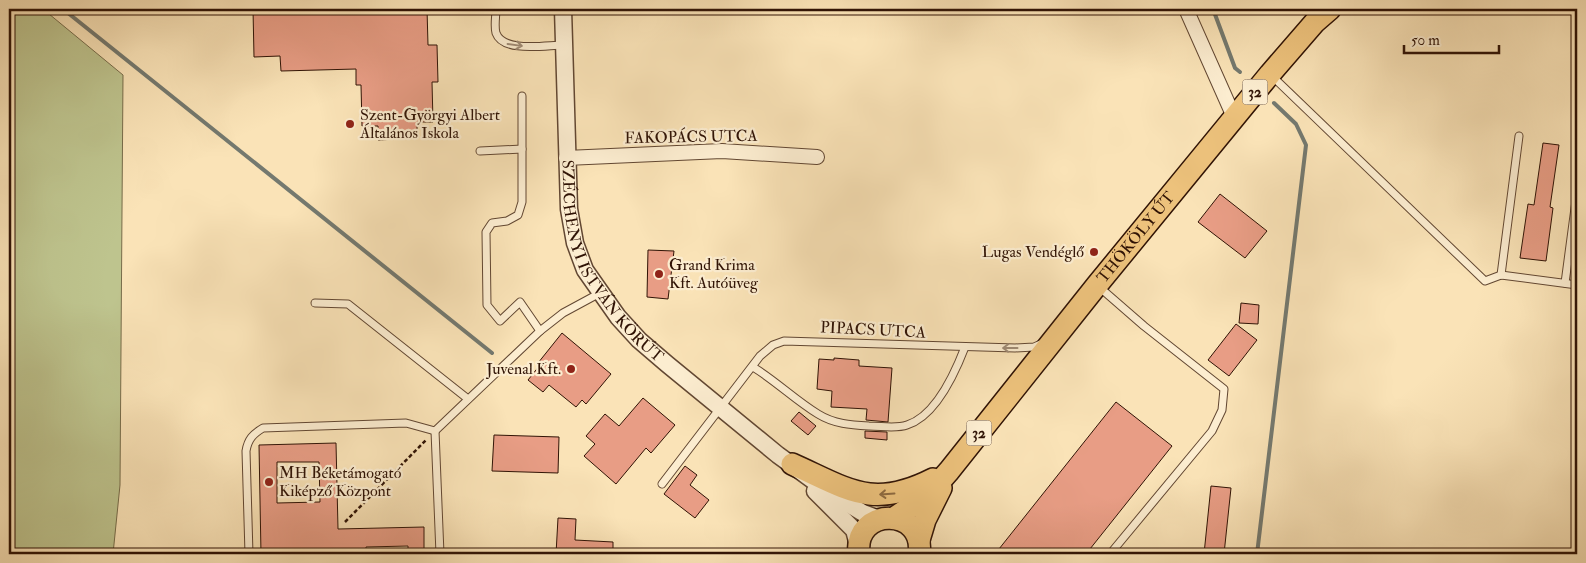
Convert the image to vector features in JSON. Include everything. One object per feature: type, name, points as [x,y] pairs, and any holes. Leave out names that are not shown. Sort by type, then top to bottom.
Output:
[{"type":"main road","name":"THÖKÖLY ÚT","points":[[859,550],[862,534],[869,525],[927,496],[949,472],[1097,285],[1234,117],[1315,22],[1330,9]]},
{"type":"main road","points":[[785,459],[848,490],[871,495],[893,494],[911,490],[949,472]]},
{"type":"main road","name":"THÖKÖLY ÚT","points":[[919,547],[925,520],[949,472]]},
{"type":"main road","name":"THÖKÖLY ÚT","points":[[886,518],[908,525],[915,532],[919,547]]},
{"type":"street","name":"SZÉCHENYI ISTVÁN KÖRÚT","points":[[563,9],[569,208],[575,242],[585,270],[600,293],[639,340],[720,408],[829,492],[863,512],[886,518]]},
{"type":"street","points":[[1186,9],[1234,117]]},
{"type":"street","name":"FAKOPÁCS UTCA","points":[[566,158],[722,151],[817,157]]},
{"type":"street","name":"SZÉCHENYI ISTVÁN KÖRÚT","points":[[785,459],[854,530],[859,550]]},
{"type":"lane","points":[[496,9],[496,33],[503,43],[515,46],[564,45]]},
{"type":"lane","points":[[1270,74],[1485,280],[1501,275],[1577,285]]},
{"type":"lane","points":[[522,96],[522,202],[518,215],[507,221],[492,222],[486,232],[486,305],[500,321],[520,302],[540,331]]},
{"type":"lane","points":[[1501,275],[1519,136]]},
{"type":"lane","points":[[480,151],[522,149]]},
{"type":"lane","points":[[1565,284],[1577,193]]},
{"type":"lane","points":[[1097,285],[1144,326],[1224,389],[1222,410],[1212,431],[1110,554]]},
{"type":"lane","points":[[440,554],[435,431],[540,331],[563,313],[600,293]]},
{"type":"lane","points":[[315,303],[348,304],[468,399]]},
{"type":"lane","name":"PIPACS UTCA","points":[[662,484],[760,356],[773,345],[784,340],[1015,348],[1034,347],[1054,339]]},
{"type":"lane","points":[[753,367],[818,414],[833,422],[850,426],[898,427],[908,425],[921,417],[934,404],[953,376],[966,347]]},
{"type":"lane","points":[[249,554],[246,451],[250,438],[263,428],[406,423],[435,431]]},
{"type":"path","points":[[345,522],[435,431]]},
{"type":"green space","points":[[9,9],[43,9],[123,75],[120,485],[113,554],[9,554]]},
{"type":"building","points":[[253,9],[427,9],[428,45],[437,45],[438,82],[432,82],[433,122],[417,122],[417,138],[378,140],[378,126],[362,126],[361,85],[356,85],[356,69],[281,71],[280,56],[254,57]]},
{"type":"building","points":[[1543,143],[1559,145],[1550,207],[1553,208],[1546,261],[1520,258],[1528,204],[1534,205]]},
{"type":"building","points":[[1220,194],[1267,231],[1245,258],[1198,222]]},
{"type":"building","name":"Grand Krima Kft. Autóüveg","points":[[648,250],[674,251],[668,299],[647,297]]},
{"type":"building","points":[[1241,303],[1259,305],[1258,324],[1239,323]]},
{"type":"building","points":[[1236,324],[1257,340],[1229,376],[1208,360]]},
{"type":"building","name":"Juvenal Kft.","points":[[562,333],[611,374],[586,404],[582,400],[576,407],[549,385],[543,392],[528,380],[540,365],[538,363]]},
{"type":"building","points":[[834,358],[859,360],[859,366],[892,368],[888,422],[866,420],[867,409],[831,407],[832,391],[817,389],[819,359],[834,360]]},
{"type":"building","points":[[643,398],[675,425],[651,453],[646,448],[616,484],[584,456],[595,444],[586,436],[605,414],[619,426]]},
{"type":"building","points":[[1116,402],[1172,446],[1086,554],[995,554]]},
{"type":"building","points":[[799,412],[816,426],[808,435],[791,421]]},
{"type":"building","points":[[865,431],[887,432],[887,440],[865,438]]},
{"type":"building","points":[[494,435],[559,437],[558,473],[492,471]]},
{"type":"building","name":"MH Béketámogató Kiképző Központ","points":[[336,443],[338,529],[424,527],[424,554],[408,554],[408,546],[366,547],[366,554],[320,554],[320,549],[280,550],[280,554],[261,554],[259,445]],"holes":[[[277,462],[319,462],[320,502],[277,503]]]},
{"type":"building","points":[[685,466],[697,475],[690,485],[709,500],[695,518],[664,494]]},
{"type":"building","points":[[1211,486],[1231,488],[1224,554],[1204,554]]},
{"type":"building","points":[[558,518],[576,519],[575,540],[613,542],[613,554],[556,554]]},
{"type":"waterway","points":[[63,9],[492,353]]},
{"type":"waterway","points":[[1213,9],[1235,68],[1240,72]]},
{"type":"waterway","points":[[1257,554],[1306,145],[1296,124],[1274,103]]},
{"type":"place","name":"Szent-Györgyi Albert Általános Iskola","points":[[350,124]]},
{"type":"place","name":"Lugas Vendéglő","points":[[1094,252]]},
{"type":"place","name":"Grand Krima Kft. Autóüveg","points":[[659,274]]},
{"type":"place","name":"Juvenal Kft.","points":[[571,369]]},
{"type":"place","name":"MH Béketámogató Kiképző Központ","points":[[269,482]]}]
